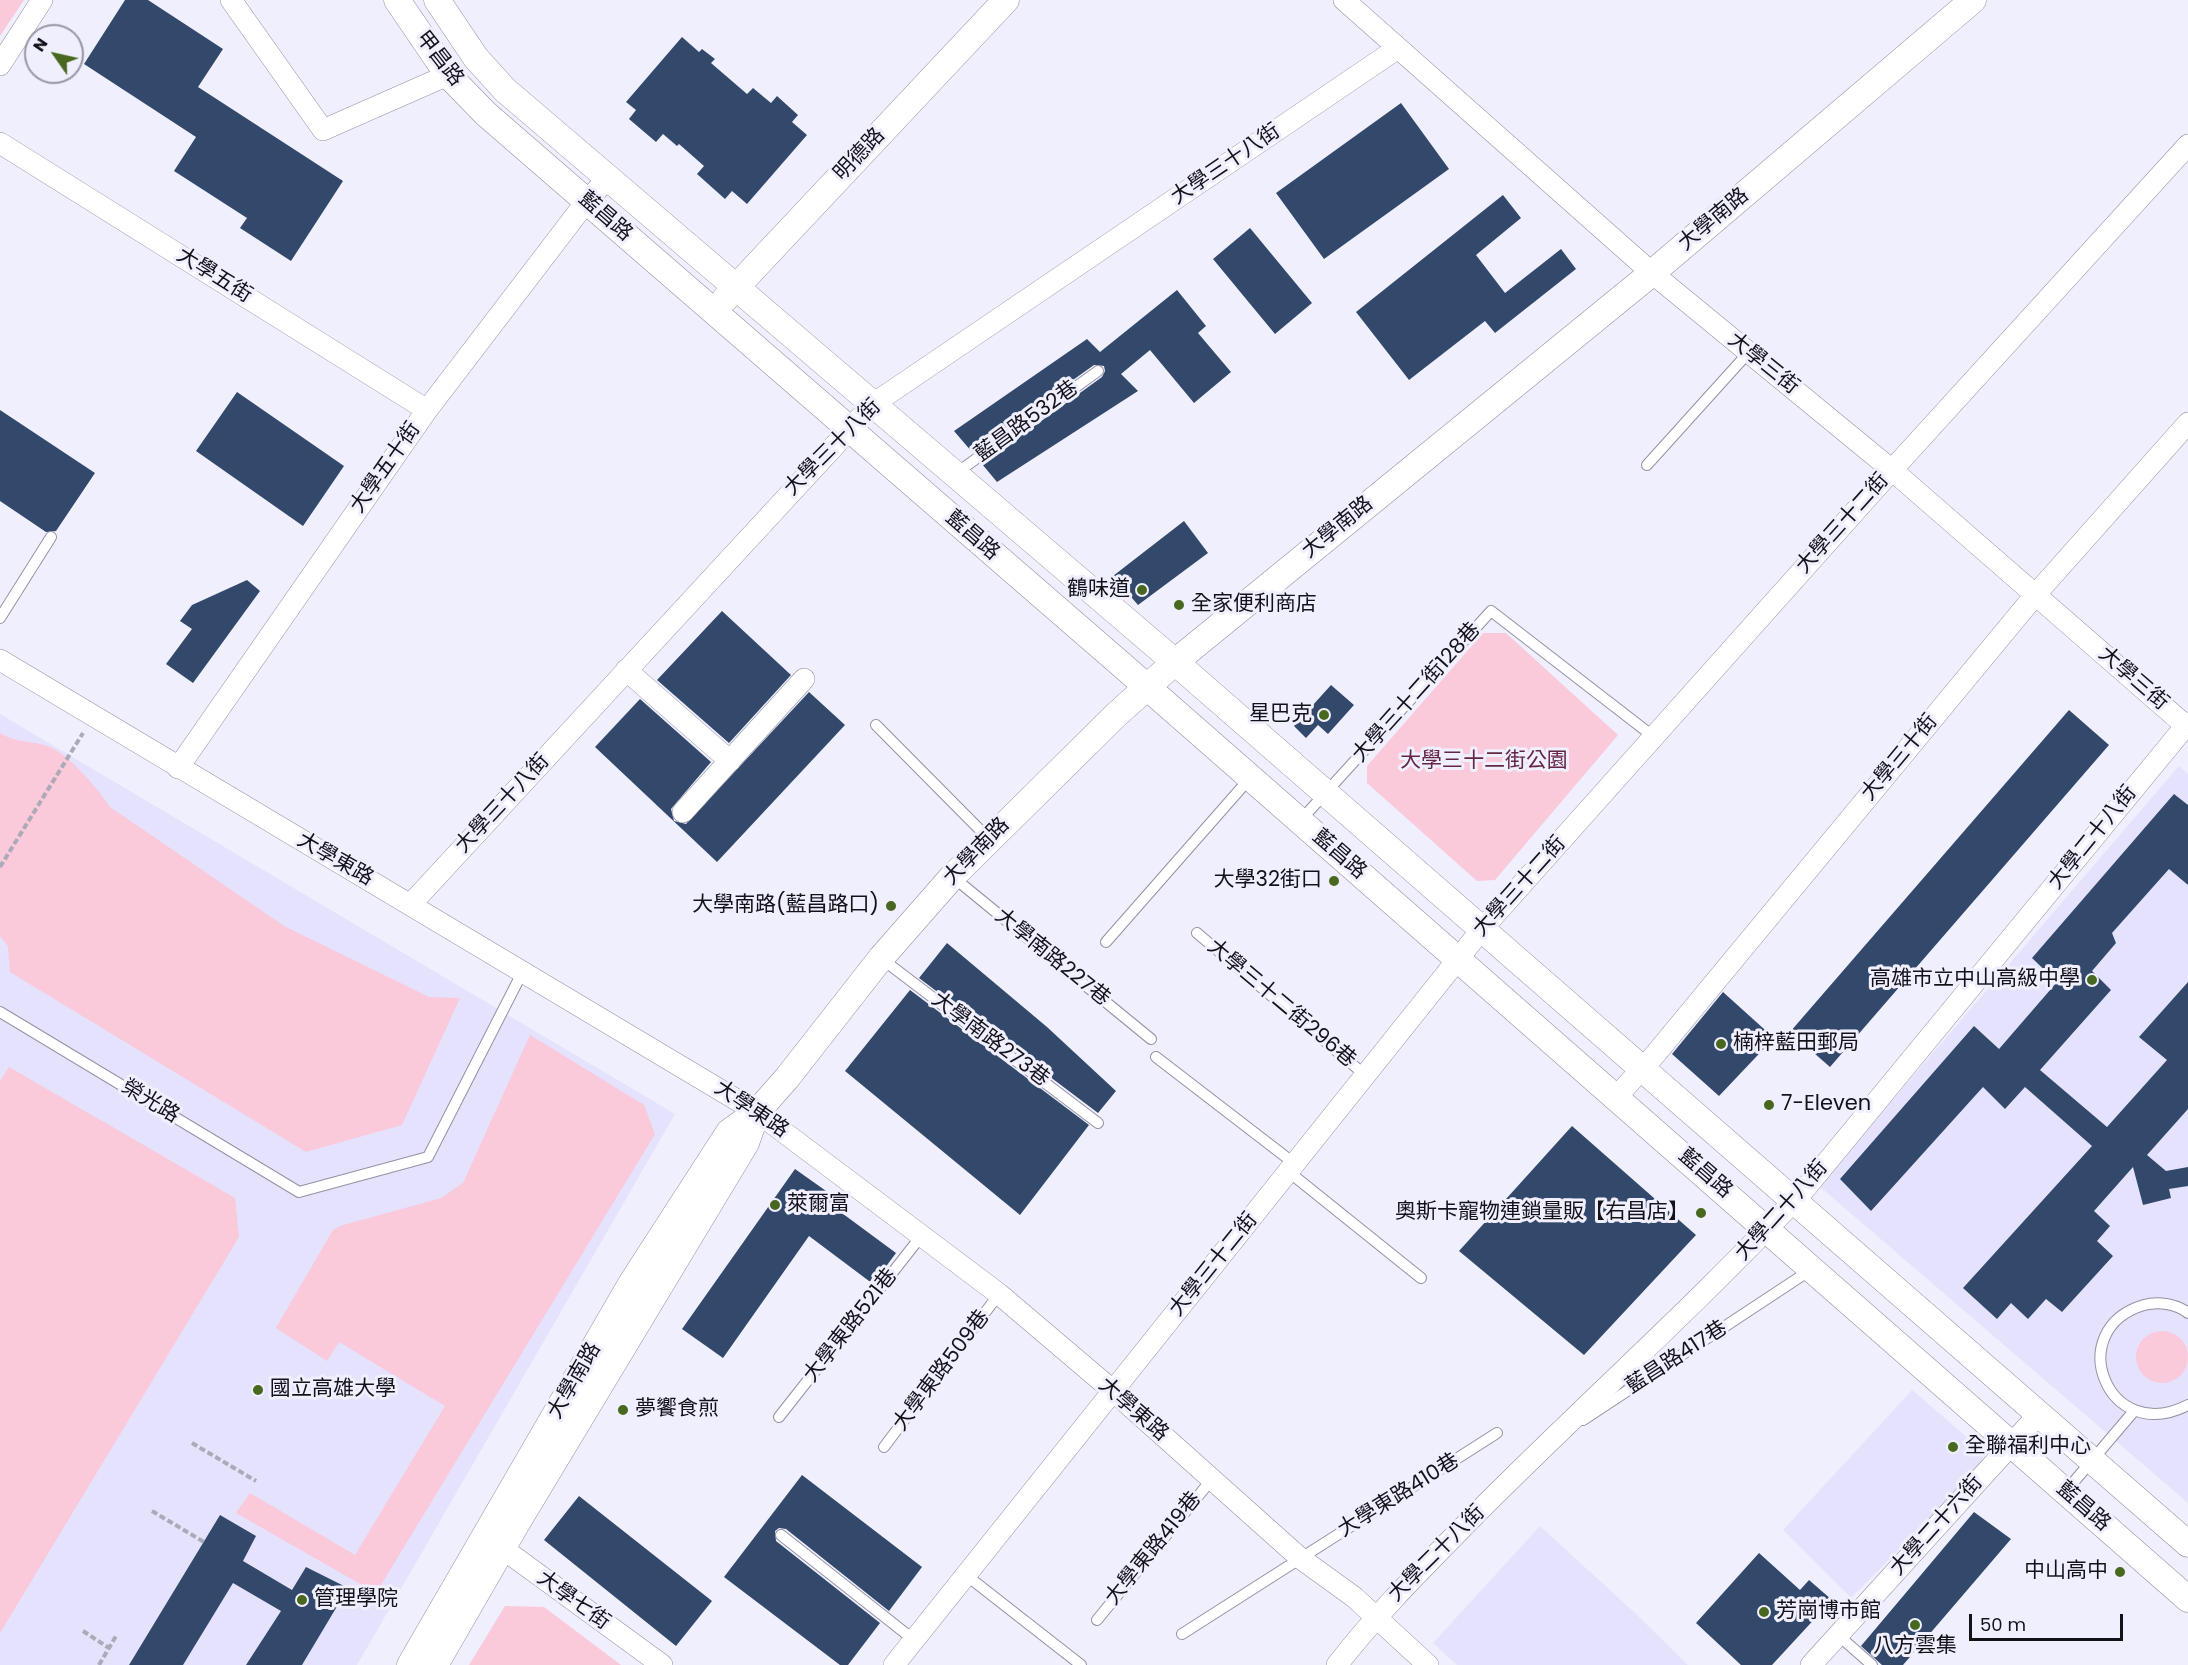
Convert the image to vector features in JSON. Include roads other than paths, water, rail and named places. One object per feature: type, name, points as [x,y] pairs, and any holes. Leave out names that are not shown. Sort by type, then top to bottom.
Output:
[{"type":"street","points":[[0,65],[42,0]]},
{"type":"street","points":[[231,0],[323,130],[448,75]]},
{"type":"street","name":"甲昌路","points":[[397,0],[448,75],[486,114]]},
{"type":"street","name":"甲昌路","points":[[437,0],[476,58],[505,90]]},
{"type":"street","name":"明德路","points":[[715,311],[736,285],[1006,0]]},
{"type":"street","name":"大學三街","points":[[1344,0],[1652,273],[1892,470],[2187,724]]},
{"type":"street","name":"大學南路","points":[[435,1665],[494,1542],[639,1273],[729,1132],[757,1112],[881,958],[952,877],[1175,662],[1652,273],[1973,0]]},
{"type":"street","name":"大學三十八街","points":[[411,904],[848,428],[873,404],[1398,48]]},
{"type":"street","name":"藍昌路","points":[[505,90],[1175,662],[2188,1544]]},
{"type":"street","name":"藍昌路","points":[[486,114],[1147,687],[2188,1599]]},
{"type":"street","name":"大學五街","points":[[0,143],[427,410]]},
{"type":"street","name":"大學三十二街","points":[[894,1665],[1457,958],[1892,470],[2188,145]]},
{"type":"street","name":"大學五十街","points":[[178,768],[427,410],[586,202],[608,178]]},
{"type":"street","name":"大學三十街","points":[[1616,1097],[1643,1068],[2036,594],[2188,423]]},
{"type":"street","name":"大學東路","points":[[0,660],[757,1112],[999,1294],[1112,1390],[1300,1558],[1354,1597],[1428,1665]]},
{"type":"street","points":[[626,670],[730,760]]},
{"type":"street","points":[[683,812],[804,679]]},
{"type":"street","name":"大學二十八街","points":[[1337,1665],[1375,1617],[1542,1447],[1795,1200],[2187,724]]},
{"type":"street","name":"大學二十六街","points":[[1811,1665],[2039,1414]]},
{"type":"street","name":"大學南路","points":[[410,1665],[494,1542]]},
{"type":"street","name":"大學七街","points":[[494,1542],[662,1665]]},
{"type":"lane","points":[[1647,465],[1749,352]]},
{"type":"lane","name":"藍昌路532巷","points":[[955,474],[1098,370]]},
{"type":"lane","points":[[0,618],[51,537]]},
{"type":"lane","name":"大學三十二街128巷","points":[[1300,821],[1327,794],[1491,610],[1654,736]]},
{"type":"lane","points":[[876,724],[989,839]]},
{"type":"lane","points":[[1106,942],[1250,777]]},
{"type":"lane","name":"大學南路227巷","points":[[952,877],[1151,1039]]},
{"type":"lane","name":"大學三十二街296巷","points":[[1197,933],[1365,1075]]},
{"type":"lane","name":"大學南路273巷","points":[[881,958],[1098,1123]]},
{"type":"lane","name":"榮光路","points":[[0,1012],[299,1192],[428,1157],[523,971]]},
{"type":"lane","points":[[1156,1057],[1292,1168],[1421,1278]]},
{"type":"lane","name":"大學東路521巷","points":[[779,1417],[922,1235]]},
{"type":"lane","name":"藍昌路417巷","points":[[1542,1447],[1812,1269]]},
{"type":"lane","name":"大學東路509巷","points":[[884,1447],[999,1294]]},
{"type":"lane","points":[[2188,1313],[2168,1304],[2149,1303],[2132,1308],[2116,1319],[2106,1334],[2100,1352],[2101,1370],[2107,1387],[2118,1401],[2134,1411],[2152,1415],[2171,1413],[2188,1405]]},
{"type":"lane","points":[[2066,1492],[2134,1411]]},
{"type":"lane","name":"大學東路410巷","points":[[1182,1634],[1497,1433]]},
{"type":"lane","name":"大學東路419巷","points":[[1097,1620],[1212,1479]]},
{"type":"lane","points":[[781,1535],[914,1640]]},
{"type":"lane","points":[[966,1575],[1081,1665]]},
{"type":"lane","points":[[1839,1635],[1872,1665]]},
{"type":"place","name":"鶴味道","points":[[1142,590]]},
{"type":"place","name":"全家便利商店","points":[[1179,605]]},
{"type":"place","name":"星巴克","points":[[1324,715]]},
{"type":"place","name":"大學32街口","points":[[1334,881]]},
{"type":"place","name":"大學南路(藍昌路口)","points":[[891,906]]},
{"type":"place","name":"高雄市立中山高級中學","points":[[2092,980]]},
{"type":"place","name":"楠梓藍田郵局","points":[[1721,1044]]},
{"type":"place","name":"7-Eleven","points":[[1769,1105]]},
{"type":"place","name":"萊爾富","points":[[775,1205]]},
{"type":"place","name":"奧斯卡寵物連鎖量販【右昌店】","points":[[1701,1213]]},
{"type":"place","name":"國立高雄大學","points":[[258,1390]]},
{"type":"place","name":"夢饗食煎","points":[[623,1410]]},
{"type":"place","name":"全聯福利中心","points":[[1953,1447]]},
{"type":"place","name":"中山高中","points":[[2120,1572]]},
{"type":"place","name":"管理學院","points":[[302,1600]]},
{"type":"place","name":"芳崗博市館","points":[[1764,1612]]},
{"type":"place","name":"八方雲集","points":[[1915,1625]]},
{"type":"park label","name":"大學三十二街公園","points":[[1484,762]]}]
